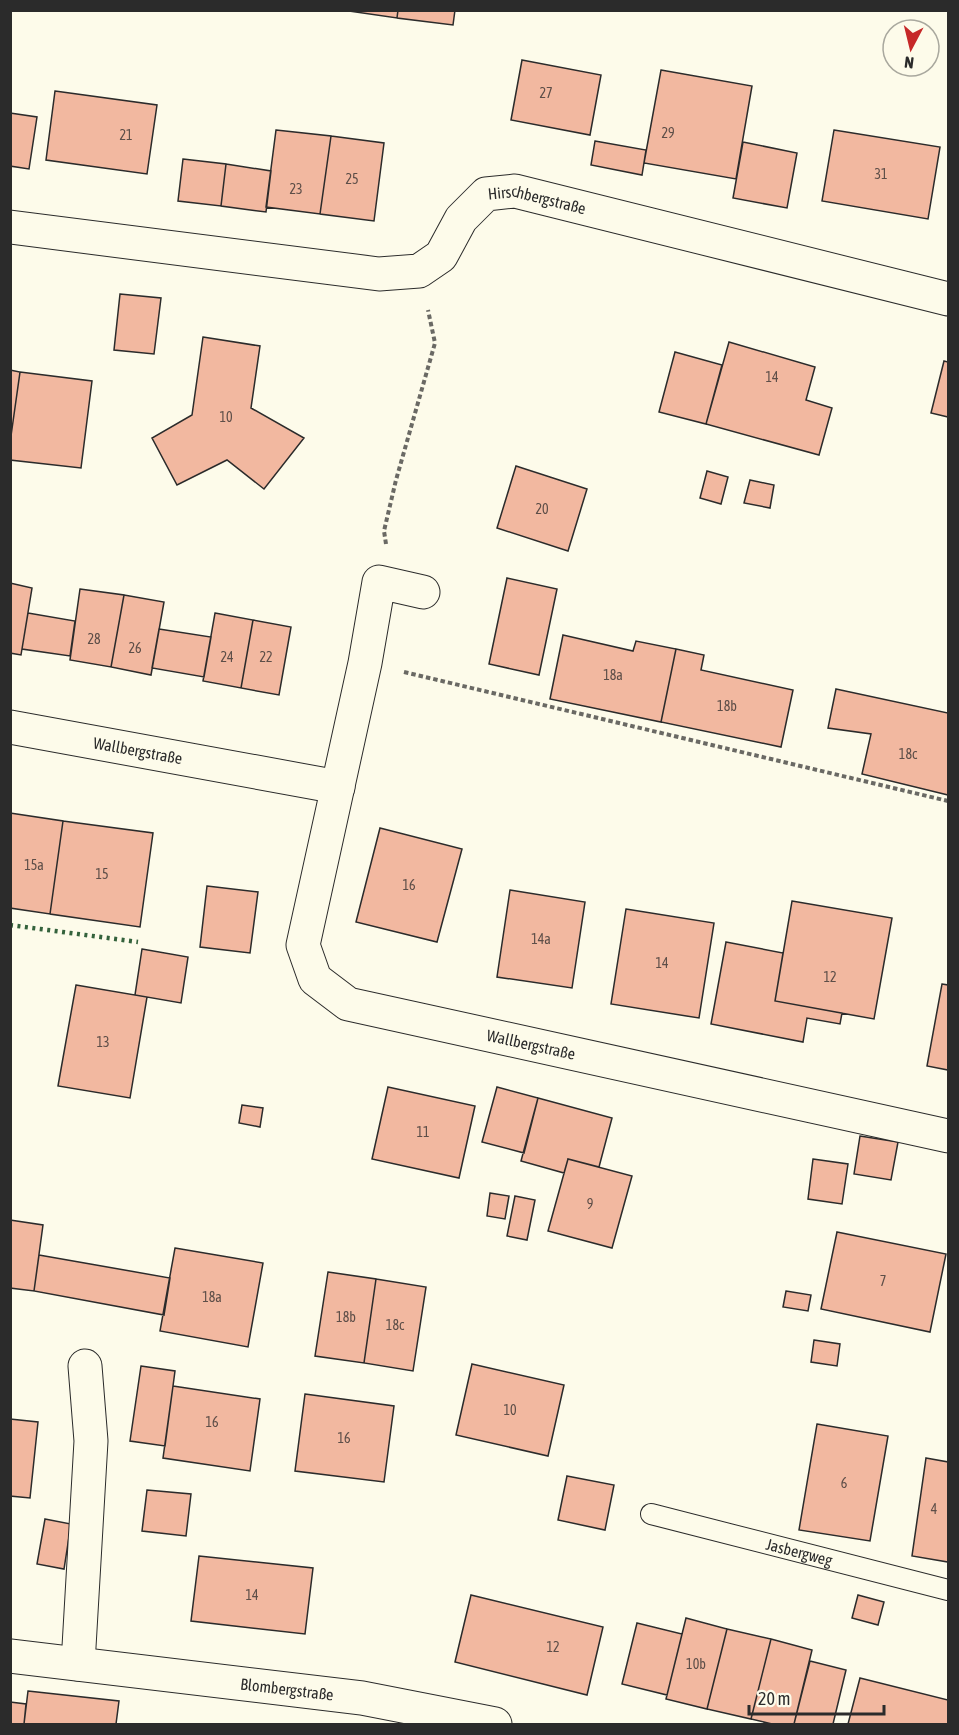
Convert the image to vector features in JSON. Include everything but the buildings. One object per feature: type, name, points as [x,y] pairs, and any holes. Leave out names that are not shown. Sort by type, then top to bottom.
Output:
[{"type":"street","name":"Hirschbergstraße","points":[[419,271],[441,256],[461,219],[486,194],[514,191],[948,298]]},
{"type":"street","points":[[10,227],[379,274],[419,271]]},
{"type":"street","name":"Wallbergstraße","points":[[407,589],[379,582],[365,663],[303,945],[315,980],[348,1004],[948,1136]]},
{"type":"street","name":"Wallbergstraße","points":[[10,727],[338,787]]},
{"type":"street","points":[[78,1664],[91,1441],[85,1366]]},
{"type":"street","name":"Blombergstraße","points":[[10,1656],[362,1698],[495,1725]]},
{"type":"lane","name":"Jasbergweg","points":[[651,1514],[948,1590]]},
{"type":"path","points":[[407,589],[384,531],[435,343],[419,271]]},
{"type":"path","points":[[365,663],[948,801]]},
{"type":"hedge","points":[[10,925],[138,942]]}]
